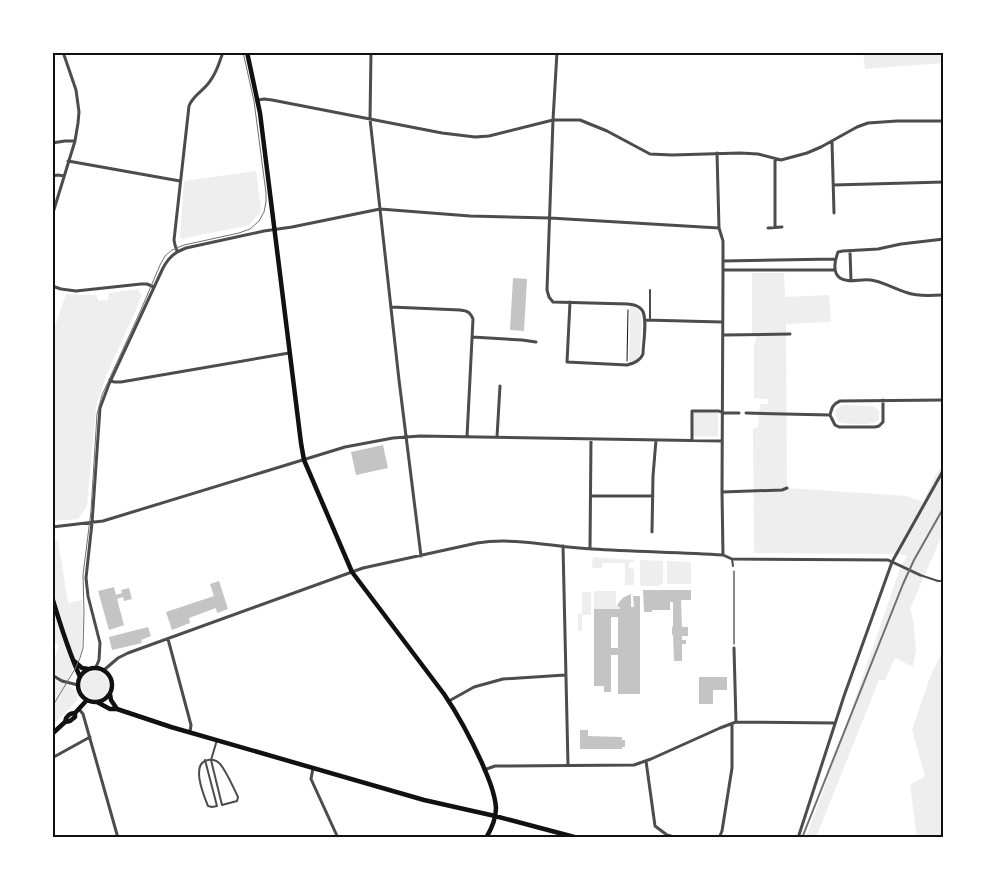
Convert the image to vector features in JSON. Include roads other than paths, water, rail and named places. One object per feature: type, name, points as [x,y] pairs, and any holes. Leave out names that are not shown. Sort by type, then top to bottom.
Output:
[{"type":"main road","points":[[247,52],[258,100],[300,443],[304,460],[352,572],[449,701],[466,731],[491,786],[495,800],[496,809],[493,826],[486,838]]},
{"type":"main road","points":[[52,597],[75,669],[80,677]]},
{"type":"main road","points":[[73,660],[82,668],[96,667],[109,674],[113,686],[110,694],[105,699],[97,702]]},
{"type":"main road","points":[[88,669],[80,677],[78,685],[80,693],[87,700],[97,702],[110,709],[117,709],[170,727],[424,800],[578,838]]},
{"type":"main road","points":[[110,694],[111,700],[117,709]]},
{"type":"main road","points":[[52,734],[65,722],[75,717],[77,711],[87,700]]},
{"type":"street","points":[[52,216],[75,141],[78,123],[78,100],[63,52]]},
{"type":"street","points":[[177,252],[174,240],[189,106],[194,98],[212,80],[223,52]]},
{"type":"street","points":[[371,52],[370,119],[421,556]]},
{"type":"street","points":[[557,52],[553,120],[548,297],[553,302],[570,302],[628,304],[637,306],[642,310],[645,320],[641,358],[627,365],[567,362],[570,302]]},
{"type":"street","points":[[258,100],[272,100],[442,133],[476,137],[489,136],[553,120],[580,120],[607,131],[650,154],[758,154],[781,160],[807,153],[868,123],[944,121]]},
{"type":"street","points":[[52,143],[75,141]]},
{"type":"street","points":[[832,142],[834,213]]},
{"type":"street","points":[[717,153],[719,228],[723,241],[723,555]]},
{"type":"street","points":[[775,159],[775,228]]},
{"type":"street","points":[[68,161],[180,181]]},
{"type":"street","points":[[52,176],[64,176]]},
{"type":"street","points":[[833,185],[944,182]]},
{"type":"street","points":[[96,667],[99,660],[100,645],[86,585],[100,413],[110,380],[154,287],[167,261],[177,252],[189,247],[380,209],[470,216],[550,218],[719,228]]},
{"type":"street","points":[[768,228],[782,227]]},
{"type":"street","points":[[944,239],[878,249],[843,251],[838,252],[835,259],[835,270],[841,279],[851,281],[872,280],[911,294],[944,295]]},
{"type":"street","points":[[850,251],[851,281]]},
{"type":"street","points":[[723,261],[835,259]]},
{"type":"street","points":[[723,270],[835,270]]},
{"type":"street","points":[[52,286],[76,291],[141,284],[148,284],[154,287]]},
{"type":"street","points":[[391,307],[468,311],[473,319],[467,437]]},
{"type":"street","points":[[645,320],[722,322]]},
{"type":"street","points":[[723,335],[790,334]]},
{"type":"street","points":[[472,337],[536,342]]},
{"type":"street","points":[[110,380],[121,382],[289,353]]},
{"type":"street","points":[[497,437],[500,386]]},
{"type":"street","points":[[883,400],[883,422],[880,426],[839,427],[835,425],[830,414],[835,403],[840,401],[883,400],[944,400]]},
{"type":"street","points":[[692,440],[692,411],[739,413]]},
{"type":"street","points":[[746,413],[830,414]]},
{"type":"street","points":[[52,528],[103,521],[356,445],[406,436],[722,441]]},
{"type":"street","points":[[590,549],[591,439]]},
{"type":"street","points":[[652,532],[656,440]]},
{"type":"street","points":[[798,838],[835,723],[892,562],[944,469]]},
{"type":"street","points":[[722,492],[782,490],[787,488]]},
{"type":"street","points":[[591,496],[653,496]]},
{"type":"street","points":[[104,670],[122,656],[367,567],[492,541],[514,541],[590,549],[723,555],[732,559],[888,560],[920,575]]},
{"type":"street","points":[[563,546],[568,764]]},
{"type":"street","points":[[168,639],[191,725],[190,732]]},
{"type":"street","points":[[719,838],[722,831],[732,768],[734,648]]},
{"type":"street","points":[[52,675],[61,681],[78,685]]},
{"type":"street","points":[[449,701],[474,687],[500,679],[565,675]]},
{"type":"street","points":[[77,711],[83,714],[118,838]]},
{"type":"street","points":[[484,770],[495,766],[634,764],[646,761],[734,723],[835,723]]},
{"type":"street","points":[[52,758],[90,737]]},
{"type":"street","points":[[646,761],[655,826],[666,835],[678,838]]},
{"type":"street","points":[[313,768],[310,779],[338,838]]},
{"type":"lane","points":[[650,290],[650,320]]},
{"type":"lane","points":[[732,559],[733,566]]},
{"type":"lane","points":[[920,575],[944,581]]},
{"type":"lane","points":[[205,760],[211,760],[221,765],[238,797],[237,801],[222,805],[211,760],[216,740]]},
{"type":"lane","points":[[205,760],[217,806],[208,806],[201,787],[199,769],[205,760]]},
{"type":"tram line","points":[[52,707],[75,669],[83,648],[83,575],[91,511],[97,414],[102,395],[165,256],[172,250],[184,245],[250,229],[259,221],[264,212],[266,193],[254,101],[243,52]]},
{"type":"railway","points":[[802,838],[903,584],[914,560],[944,507]]}]
